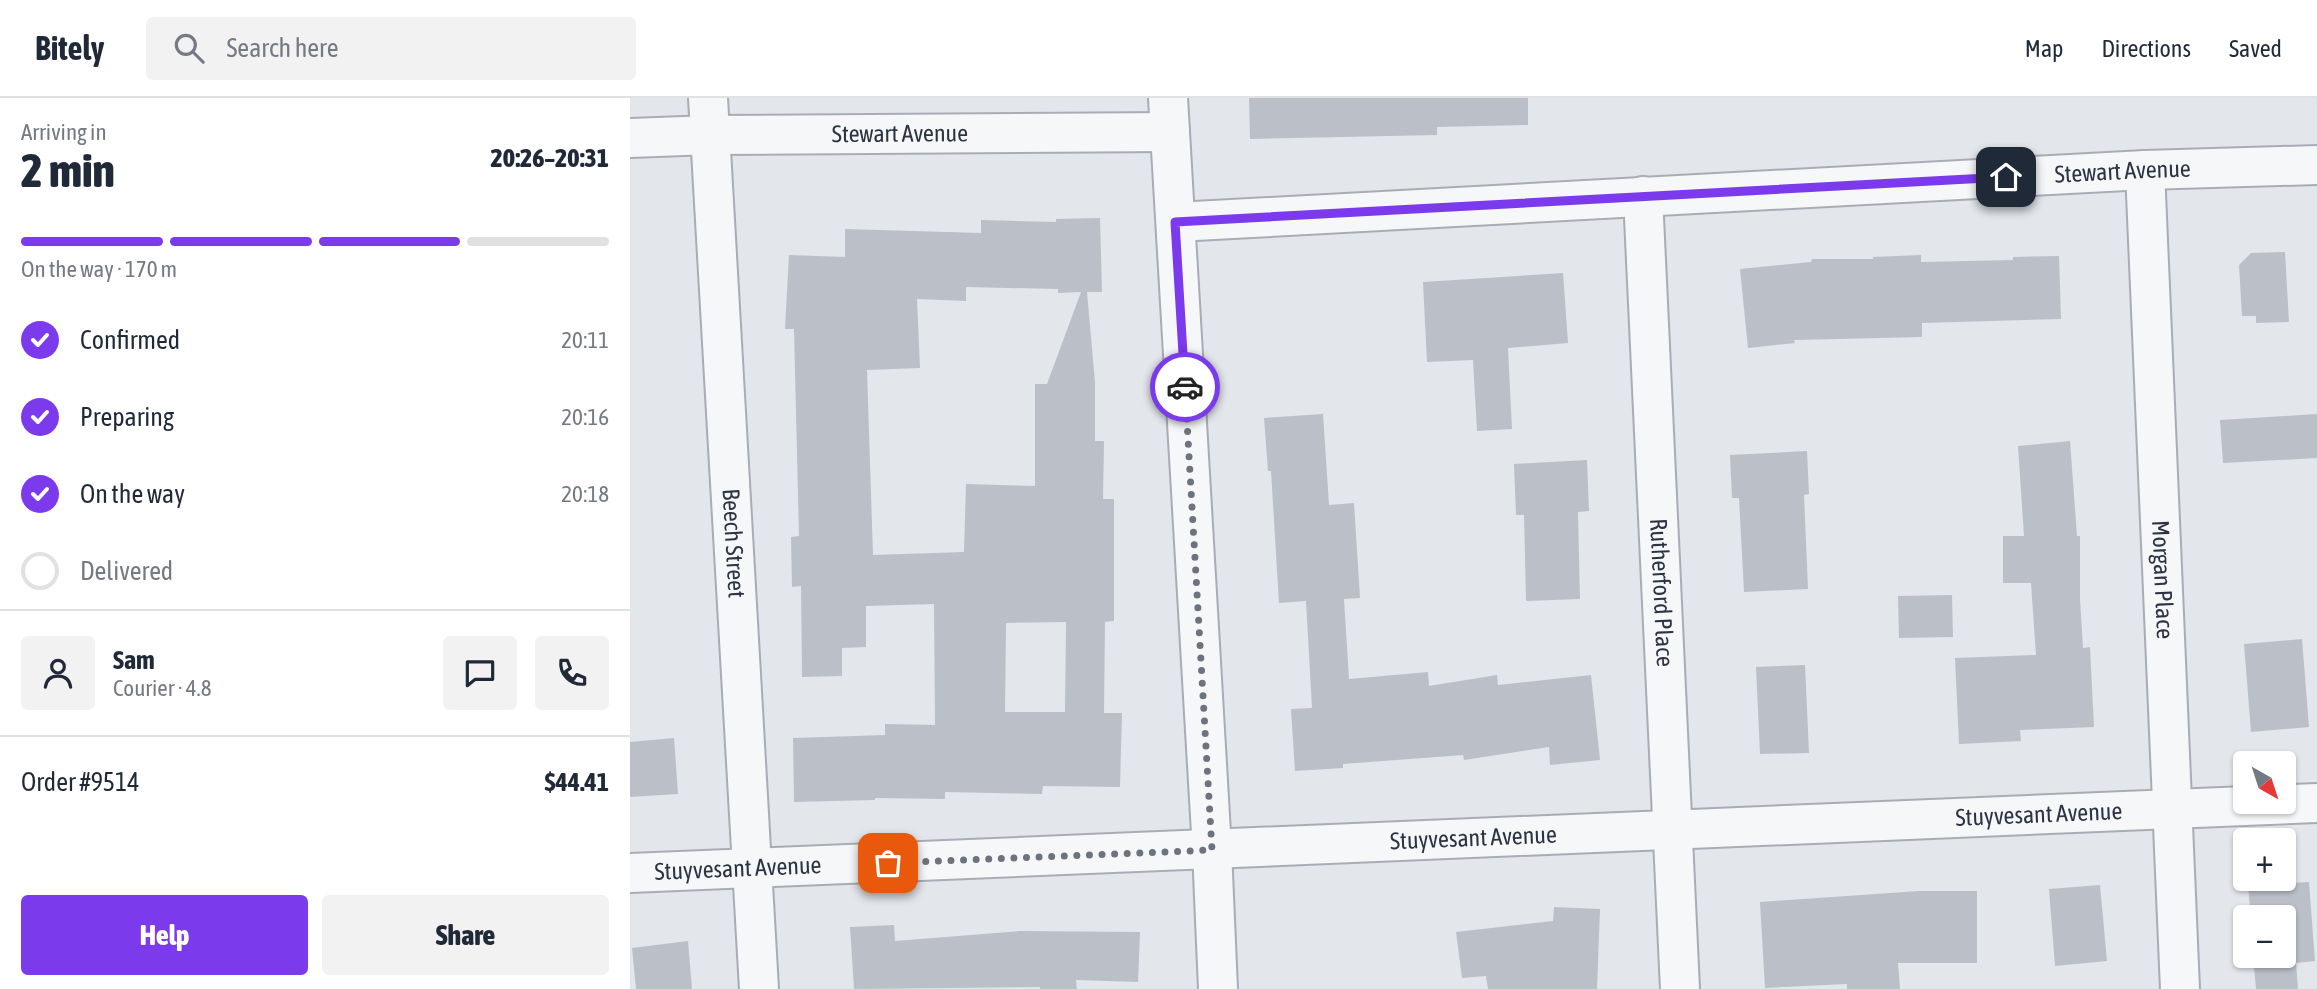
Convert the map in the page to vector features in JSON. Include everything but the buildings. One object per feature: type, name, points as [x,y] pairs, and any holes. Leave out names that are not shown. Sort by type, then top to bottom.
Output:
[{"type":"street","name":"Beech Street","points":[[708,98],[759,989]]},
{"type":"street","name":"Stewart Avenue","points":[[630,138],[1169,115]]},
{"type":"street","points":[[1169,115],[1218,989]]},
{"type":"street","name":"Stewart Avenue","points":[[1175,222],[2145,170],[2317,165]]},
{"type":"street","name":"Morgan Place","points":[[2145,170],[2180,989]]},
{"type":"street","name":"Rutherford Place","points":[[1643,196],[1680,989]]},
{"type":"street","name":"Stuyvesant Avenue","points":[[630,873],[2317,803]]},
{"type":"way so far","points":[[888,863],[1212,850],[1185,387]]},
{"type":"route","points":[[1185,387],[1175,222],[2006,177]]}]
